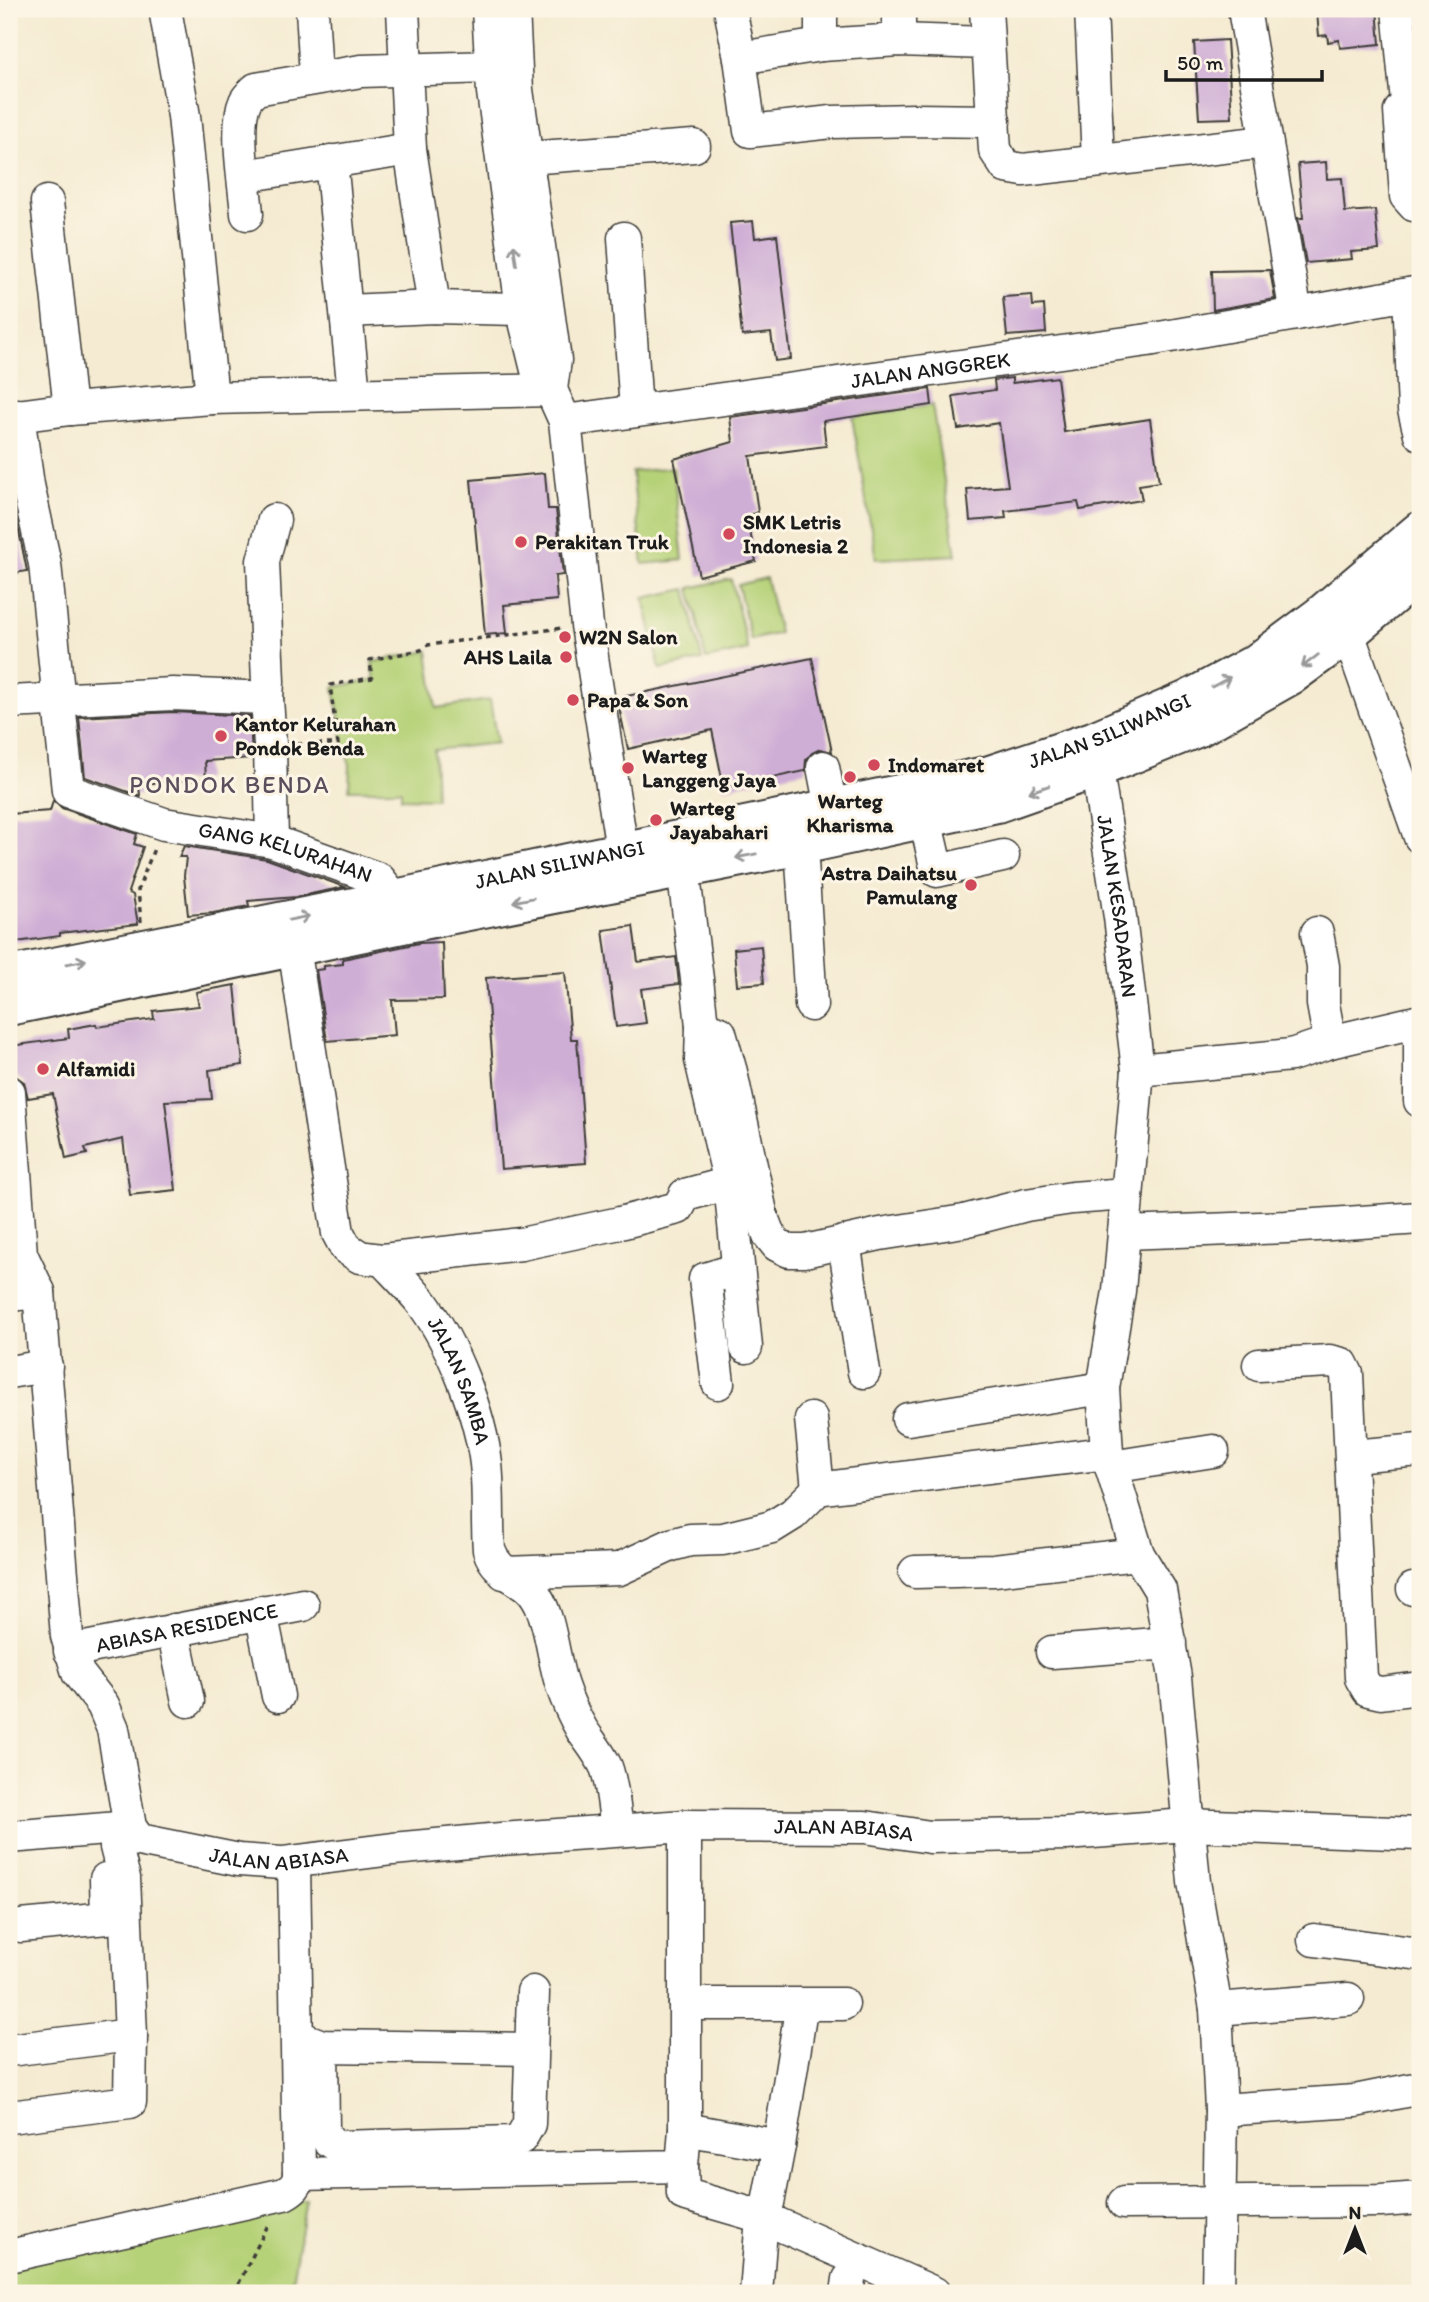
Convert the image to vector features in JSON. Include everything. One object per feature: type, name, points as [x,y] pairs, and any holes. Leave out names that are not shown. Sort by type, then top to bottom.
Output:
[{"type":"main road","name":"JALAN SILIWANGI","points":[[9,1006],[997,803],[1095,755],[1257,663],[1320,616],[1420,531]]},
{"type":"main road","name":"JALAN SILIWANGI","points":[[9,976],[1095,755],[1199,727],[1291,676],[1348,633],[1420,572]]},
{"type":"street","points":[[165,9],[184,116],[212,398]]},
{"type":"street","points":[[312,9],[316,77]]},
{"type":"street","points":[[403,9],[410,149],[434,307]]},
{"type":"street","points":[[488,9],[501,83],[522,309],[537,370],[551,390],[565,421],[587,625],[622,850]]},
{"type":"street","points":[[513,9],[501,83],[527,158],[555,360],[551,390]]},
{"type":"street","points":[[730,9],[750,131],[832,122],[994,121]]},
{"type":"street","points":[[821,9],[821,45]]},
{"type":"street","points":[[899,9],[899,40]]},
{"type":"street","points":[[986,9],[995,150],[1006,166],[1023,170],[1266,142]]},
{"type":"street","points":[[1091,9],[1098,160]]},
{"type":"street","points":[[1244,9],[1296,314]]},
{"type":"street","points":[[1398,9],[1410,110],[1406,196],[1414,205],[1420,205]]},
{"type":"street","points":[[740,58],[821,45],[899,40],[987,43]]},
{"type":"street","points":[[247,214],[240,139],[242,112],[246,100],[256,89],[316,77],[405,69],[501,83]]},
{"type":"street","points":[[527,158],[694,146]]},
{"type":"street","points":[[244,177],[410,149]]},
{"type":"street","points":[[331,161],[354,393]]},
{"type":"street","points":[[47,202],[70,409]]},
{"type":"street","points":[[624,239],[636,410]]},
{"type":"street","name":"JALAN ANGGREK","points":[[565,421],[1148,340],[1415,293],[1414,410],[1420,434]]},
{"type":"street","points":[[347,311],[434,307],[522,309]]},
{"type":"street","points":[[57,700],[45,564],[13,416],[212,398],[551,390]]},
{"type":"street","points":[[272,841],[263,561],[274,520]]},
{"type":"street","points":[[1348,633],[1418,821]]},
{"type":"street","points":[[9,702],[173,694],[267,698]]},
{"type":"street","name":"GANG KELURAHAN","points":[[57,700],[68,791],[164,824],[272,841],[379,879],[395,899]]},
{"type":"street","name":"JALAN KESADARAN","points":[[1095,755],[1120,917],[1138,1070],[1119,1292],[1103,1388],[1109,1460],[1138,1554],[1160,1590],[1170,1643],[1194,1882],[1216,2009],[1221,2110],[1218,2293]]},
{"type":"street","points":[[823,767],[831,808]]},
{"type":"street","points":[[925,819],[937,871],[1003,856]]},
{"type":"street","points":[[801,845],[811,1005]]},
{"type":"street","points":[[683,869],[702,1026],[702,1060],[730,1183],[746,1347]]},
{"type":"street","points":[[1317,933],[1323,966],[1323,1004],[1330,1042]]},
{"type":"street","points":[[294,947],[338,1233],[346,1248],[360,1257],[383,1260],[521,1244],[678,1208],[685,1195],[730,1183]]},
{"type":"street","points":[[1138,1070],[1291,1055],[1330,1042],[1420,1021],[1420,1101]]},
{"type":"street","points":[[702,1026],[720,1033],[762,1217],[769,1235],[777,1245],[789,1251],[804,1251],[964,1221],[1026,1205],[1127,1194]]},
{"type":"street","points":[[9,1092],[24,1294],[46,1366],[56,1523],[70,1651],[78,1673],[94,1692],[109,1717],[113,1730],[123,1837],[131,2035],[130,2102],[9,2117]]},
{"type":"street","points":[[1124,1233],[1286,1227],[1420,1218]]},
{"type":"street","points":[[844,1242],[864,1372]]},
{"type":"street","name":"JALAN SAMBA","points":[[383,1260],[422,1304],[444,1336],[473,1407],[483,1444],[489,1550],[493,1562],[527,1586],[537,1597],[562,1686],[582,1730],[605,1765],[611,1784],[617,1830]]},
{"type":"street","points":[[718,1383],[705,1279],[738,1269]]},
{"type":"street","points":[[1259,1365],[1329,1361],[1342,1364],[1348,1374],[1361,1678],[1368,1690],[1381,1693],[1420,1688]]},
{"type":"street","points":[[9,1372],[46,1366]]},
{"type":"street","points":[[908,1419],[1103,1388]]},
{"type":"street","points":[[811,1419],[818,1489]]},
{"type":"street","points":[[1352,1456],[1420,1450]]},
{"type":"street","points":[[505,1573],[619,1569],[671,1545],[691,1540],[723,1539],[772,1527],[793,1514],[818,1489],[947,1472],[1213,1451]]},
{"type":"street","points":[[915,1572],[994,1570],[1138,1554]]},
{"type":"street","name":"ABIASA RESIDENCE","points":[[70,1651],[303,1605]]},
{"type":"street","points":[[261,1612],[278,1696]]},
{"type":"street","points":[[173,1630],[188,1701]]},
{"type":"street","points":[[1052,1652],[1170,1643]]},
{"type":"street","name":"JALAN ABIASA","points":[[123,1837],[135,1837],[164,1847],[239,1860],[294,1862],[393,1849],[685,1826],[865,1827],[930,1837],[1066,1834],[1187,1825],[1420,1834]]},
{"type":"street","points":[[685,1826],[692,2010],[691,2130],[682,2166],[683,2194],[765,2210],[934,2293]]},
{"type":"street","points":[[9,1837],[123,1837]]},
{"type":"street","points":[[21,1926],[107,1918],[106,1878],[123,1837]]},
{"type":"street","points":[[294,1862],[310,2038],[323,2131],[329,2141],[340,2147],[513,2142],[521,2138],[529,2124],[533,1992]]},
{"type":"street","points":[[1314,1940],[1420,1954]]},
{"type":"street","points":[[1216,2009],[1348,1999]]},
{"type":"street","points":[[692,2010],[843,2004]]},
{"type":"street","points":[[756,2293],[765,2210],[779,2146],[800,2016]]},
{"type":"street","points":[[9,2050],[131,2035]]},
{"type":"street","points":[[310,2038],[531,2049]]},
{"type":"street","points":[[292,2184],[310,2038]]},
{"type":"street","points":[[1221,2110],[1355,2101],[1420,2088]]},
{"type":"street","points":[[691,2130],[779,2146]]},
{"type":"street","points":[[9,2256],[292,2184],[682,2166]]},
{"type":"street","points":[[1124,2203],[1381,2201],[1420,2198]]},
{"type":"path","points":[[270,745],[338,744],[330,685],[372,678],[370,660],[421,650],[428,645],[587,625]]},
{"type":"path","points":[[142,930],[138,890],[164,824]]},
{"type":"path","points":[[234,2293],[292,2184]]},
{"type":"green space","points":[[932,405],[956,555],[876,559],[852,417]]},
{"type":"green space","points":[[673,467],[683,560],[643,564],[632,472]]},
{"type":"green space","points":[[766,578],[779,633],[751,640],[738,585]]},
{"type":"green space","points":[[731,579],[748,650],[706,659],[690,588]]},
{"type":"green space","points":[[686,589],[702,660],[660,669],[644,598]]},
{"type":"green space","points":[[428,651],[436,708],[490,700],[497,743],[434,750],[436,799],[401,798],[401,790],[349,790],[350,765],[343,743],[334,687],[375,680],[372,662]]},
{"type":"green space","points":[[306,2199],[290,2293],[9,2293],[9,2263]]},
{"type":"building","points":[[1324,9],[1377,9],[1380,44],[1340,48],[1339,40],[1328,42],[1327,35],[1319,36],[1317,12],[1325,11]]},
{"type":"building","points":[[1227,40],[1232,118],[1199,119],[1194,42]]},
{"type":"building","points":[[1326,162],[1327,179],[1342,178],[1345,212],[1375,210],[1379,250],[1351,252],[1352,259],[1306,263],[1298,218],[1303,218],[1298,164]]},
{"type":"building","points":[[753,221],[755,238],[777,235],[791,359],[775,361],[771,333],[742,336],[730,223]]},
{"type":"building","points":[[1270,270],[1275,299],[1213,310],[1212,271]]},
{"type":"building","points":[[1032,295],[1033,306],[1044,305],[1046,333],[1007,336],[1003,297]]},
{"type":"building","points":[[1057,377],[1064,432],[1150,419],[1159,482],[1139,485],[1142,500],[1080,510],[1078,502],[1005,511],[1006,518],[970,521],[967,489],[1008,486],[999,423],[958,429],[953,396],[995,390],[994,380],[1012,378],[1012,383]]},
{"type":"building","points":[[930,389],[932,405],[823,421],[826,446],[750,456],[758,512],[747,516],[756,561],[699,576],[674,459],[733,442],[730,417]]},
{"type":"building","name":"Perakitan Truk","points":[[545,473],[548,509],[556,509],[563,575],[555,576],[557,600],[504,605],[507,633],[485,635],[471,480]]},
{"type":"building","points":[[9,492],[27,571],[9,574]]},
{"type":"building","points":[[812,658],[832,752],[820,749],[812,753],[806,760],[805,771],[724,788],[712,730],[628,749],[617,698]]},
{"type":"building","points":[[173,712],[250,716],[252,758],[205,761],[206,779],[139,784],[140,796],[85,777],[79,717]]},
{"type":"building","points":[[53,801],[62,808],[137,834],[134,844],[143,847],[128,892],[133,895],[138,924],[60,933],[60,936],[9,943],[9,814],[50,811]]},
{"type":"building","points":[[184,846],[267,859],[345,887],[296,897],[248,901],[249,906],[188,915],[184,876],[186,857],[179,857]]},
{"type":"building","points":[[633,926],[638,962],[676,957],[679,984],[641,989],[646,1023],[616,1027],[603,930]]},
{"type":"building","points":[[442,942],[444,999],[392,1000],[395,1035],[327,1041],[316,970],[324,969],[324,966],[343,964],[343,959],[419,943]]},
{"type":"building","points":[[761,946],[764,983],[737,985],[734,949]]},
{"type":"building","points":[[565,972],[571,1039],[577,1039],[586,1163],[501,1169],[486,978]]},
{"type":"building","points":[[235,985],[243,1065],[209,1070],[212,1099],[165,1101],[176,1190],[130,1195],[123,1139],[85,1148],[87,1154],[66,1159],[53,1094],[28,1098],[24,1082],[14,1075],[10,1046],[69,1038],[68,1029],[154,1019],[153,1011],[199,1006],[196,992]]},
{"type":"place","name":"SMK Letris Indonesia 2","points":[[729,534]]},
{"type":"place","name":"Perakitan Truk","points":[[521,542]]},
{"type":"place","name":"W2N Salon","points":[[565,637]]},
{"type":"place","name":"AHS Laila","points":[[566,657]]},
{"type":"place","name":"Papa & Son","points":[[573,700]]},
{"type":"place","name":"Kantor Kelurahan Pondok Benda","points":[[221,736]]},
{"type":"place","name":"Indomaret","points":[[874,765]]},
{"type":"place","name":"Warteg Langgeng Jaya","points":[[628,768]]},
{"type":"place","name":"Warteg Kharisma","points":[[850,777]]},
{"type":"place","name":"Warteg Jayabahari","points":[[656,820]]},
{"type":"place","name":"Astra Daihatsu Pamulang","points":[[971,885]]},
{"type":"place","name":"Alfamidi","points":[[43,1069]]},
{"type":"district","name":"PONDOK BENDA","points":[[230,785]]}]
